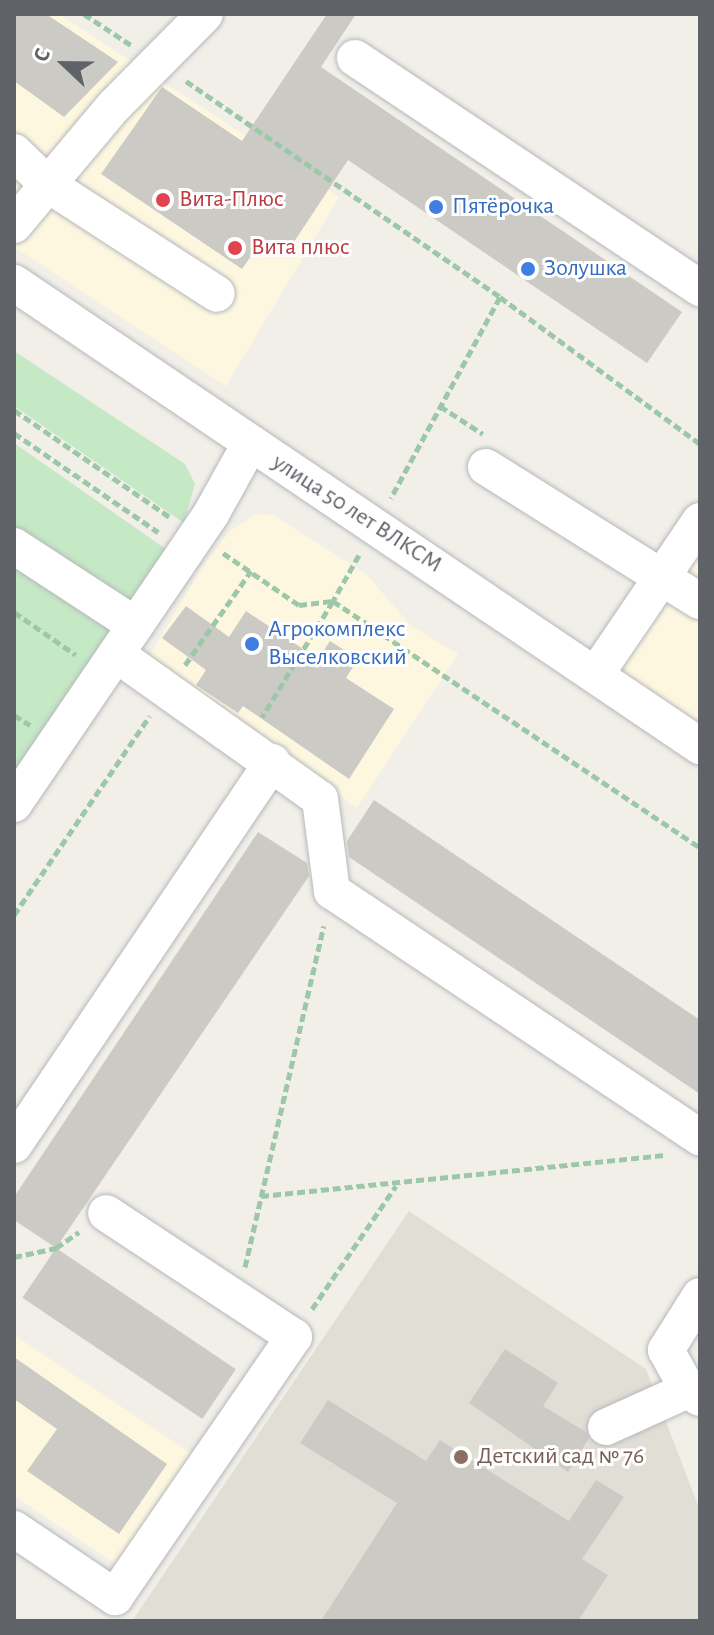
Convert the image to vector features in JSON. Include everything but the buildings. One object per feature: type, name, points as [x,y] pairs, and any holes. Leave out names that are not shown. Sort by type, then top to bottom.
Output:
[{"type":"street","points":[[14,225],[47,184],[205,14]]},
{"type":"street","points":[[355,58],[700,288]]},
{"type":"street","points":[[14,152],[47,184],[217,294]]},
{"type":"street","name":"улица 50 лет ВЛКСМ","points":[[14,283],[700,746]]},
{"type":"street","points":[[14,804],[211,514],[250,444]]},
{"type":"street","points":[[486,467],[700,601]]},
{"type":"street","points":[[596,674],[660,574],[700,521]]},
{"type":"street","points":[[14,546],[125,639],[169,689],[320,799],[332,891],[685,1146]]},
{"type":"street","points":[[14,1145],[272,762]]},
{"type":"street","points":[[14,1529],[107,1609],[294,1337],[106,1213]]},
{"type":"street","points":[[606,1427],[694,1394],[666,1350],[700,1296]]},
{"type":"path","points":[[84,14],[500,297],[700,444]]},
{"type":"path","points":[[500,297],[333,601],[700,848]]},
{"type":"path","points":[[14,433],[161,534]]},
{"type":"path","points":[[154,545],[172,519]]},
{"type":"path","points":[[14,915],[251,571]]},
{"type":"path","points":[[14,612],[79,657]]},
{"type":"path","points":[[14,715],[32,727]]},
{"type":"path","points":[[238,1300],[332,891]]},
{"type":"path","points":[[261,1196],[396,1186],[685,1146]]},
{"type":"path","points":[[294,1337],[396,1186]]},
{"type":"path","points":[[14,1257],[56,1248],[106,1213]]},
{"type":"shaded area","points":[[14,14],[59,14],[339,197],[226,386],[14,247]]},
{"type":"shaded area","points":[[256,514],[275,516],[366,574],[411,626],[458,654],[357,808],[147,660],[202,567],[230,531]]},
{"type":"shaded area","points":[[700,540],[700,729],[629,681],[621,660]]},
{"type":"shaded area","name":"Детский сад № 76","points":[[409,1211],[646,1369],[700,1511],[700,1621],[132,1621]]},
{"type":"shaded area","points":[[14,1335],[198,1458],[120,1567],[14,1496]]},
{"type":"green space","points":[[14,351],[185,464],[195,484],[184,523],[14,406]]},
{"type":"green space","points":[[14,443],[173,554],[14,785]]},
{"type":"place","name":"Вита-Плюс","points":[[163,200]]},
{"type":"place","name":"Пятёрочка","points":[[436,207]]},
{"type":"place","name":"Вита плюс","points":[[235,248]]},
{"type":"place","name":"Золушка","points":[[528,269]]},
{"type":"place","name":"Агрокомплекс Выселковский","points":[[252,644]]},
{"type":"place","name":"Детский сад № 76","points":[[461,1457]]}]
